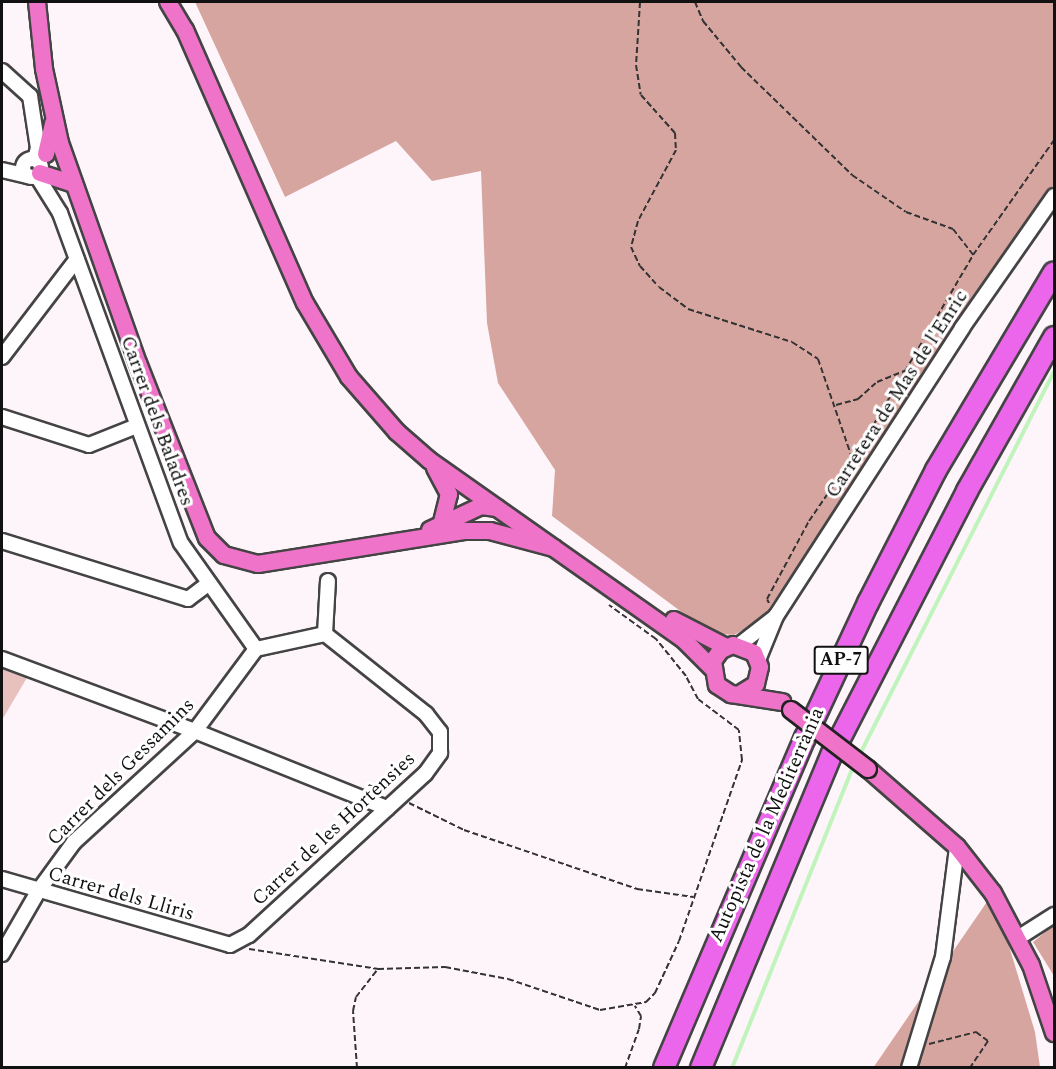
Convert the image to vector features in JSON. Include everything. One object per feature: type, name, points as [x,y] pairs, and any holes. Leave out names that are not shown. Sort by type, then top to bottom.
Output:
[{"type":"highway","name":"Autopista de la Mediterrània","points":[[664,1068],[805,738],[868,603],[936,470],[1054,272]]},
{"type":"highway","name":"Autopista de la Mediterrània","points":[[700,1068],[832,754],[967,491],[1054,337]]},
{"type":"main road","points":[[37,2],[54,121],[65,158],[188,496],[211,542],[234,560],[258,564],[415,536],[490,531],[554,548]]},
{"type":"main road","points":[[168,2],[185,30],[305,303],[330,348],[376,409],[429,460],[586,569],[614,594],[684,640],[711,668],[717,685],[723,691],[787,706]]},
{"type":"main road","points":[[35,167],[54,121]]},
{"type":"main road","points":[[35,167],[65,158]]},
{"type":"main road","points":[[35,167],[74,184]]},
{"type":"main road","points":[[429,460],[449,494],[441,526]]},
{"type":"main road","points":[[415,536],[481,506],[498,508]]},
{"type":"main road","points":[[586,569],[618,583],[693,633],[733,646],[759,667],[787,706],[868,769],[957,847],[993,892],[1018,938],[1045,999],[1054,1033]]},
{"type":"main road","points":[[711,668],[717,654],[733,646]]},
{"type":"main road","points":[[740,694],[756,684],[759,667]]},
{"type":"street","points":[[2,71],[30,96],[34,136],[38,148],[35,167],[3,171]]},
{"type":"street","name":"Carrer dels Baladres","points":[[35,167],[35,185],[47,192],[60,213],[181,543],[256,650]]},
{"type":"street","name":"Carretera de Mas de l'Enric","points":[[776,616],[962,328],[1054,196]]},
{"type":"street","points":[[2,357],[76,259]]},
{"type":"street","points":[[2,417],[89,445],[137,426]]},
{"type":"street","points":[[2,541],[188,598],[209,583]]},
{"type":"street","points":[[256,650],[325,634],[328,581]]},
{"type":"street","points":[[733,646],[776,616]]},
{"type":"street","points":[[759,667],[776,616]]},
{"type":"street","name":"Carrer de les Hortènsies","points":[[230,945],[249,935],[424,774],[440,753],[440,732],[426,714],[325,634]]},
{"type":"street","name":"Carrer dels Gessamins","points":[[2,954],[39,890],[74,842],[195,731],[256,650]]},
{"type":"street","points":[[2,659],[195,731],[387,808]]},
{"type":"street","points":[[909,1068],[943,957],[957,847]]},
{"type":"street","name":"Carrer dels Lliris","points":[[2,879],[230,945]]},
{"type":"street","points":[[1018,938],[1054,915]]},
{"type":"path","points":[[640,2],[636,65],[641,95],[675,133],[676,150],[632,234],[631,247],[640,266],[688,309],[805,347],[818,359],[836,405],[852,458]]},
{"type":"path","points":[[695,2],[703,21],[741,67],[852,175],[906,212],[953,229],[973,255]]},
{"type":"path","points":[[776,616],[767,599],[809,521],[907,370],[973,255],[1054,140]]},
{"type":"path","points":[[836,405],[858,399],[877,382],[907,370]]},
{"type":"path","points":[[230,945],[378,969],[445,967],[508,979],[600,1010],[646,1002],[655,993],[694,897],[723,810],[739,775],[742,760],[739,730],[698,699],[686,676],[656,639],[614,611],[609,605],[614,594]]},
{"type":"path","points":[[398,798],[464,830],[637,890],[694,897]]},
{"type":"path","points":[[357,1068],[353,1011],[361,990],[378,969]]},
{"type":"path","points":[[625,1068],[639,1029],[640,1016],[634,1005]]},
{"type":"path","points":[[915,1050],[976,1032],[987,1041],[970,1068]]},
{"type":"shaded area","points":[[195,2],[1054,2],[1054,184],[762,619],[734,635],[710,633],[552,516],[555,470],[498,383],[487,323],[481,171],[432,181],[396,141],[285,197]]},
{"type":"shaded area","points":[[2,666],[28,676],[2,720]]},
{"type":"shaded area","points":[[993,893],[1035,1032],[1040,1067],[873,1068]]},
{"type":"shaded area","points":[[1054,925],[1054,976],[1033,942]]},
{"type":"waterway","points":[[859,756],[1054,372]]},
{"type":"waterway","points":[[732,1068],[854,765]]}]
